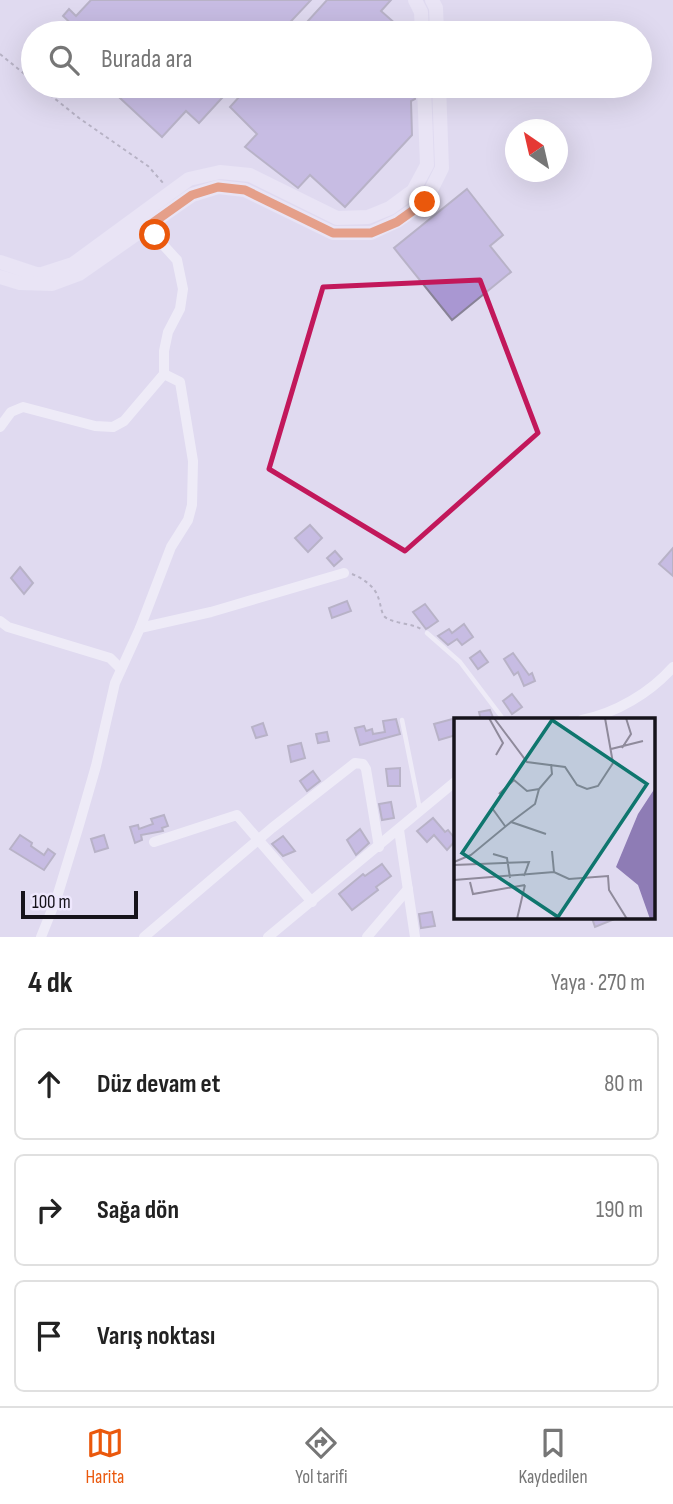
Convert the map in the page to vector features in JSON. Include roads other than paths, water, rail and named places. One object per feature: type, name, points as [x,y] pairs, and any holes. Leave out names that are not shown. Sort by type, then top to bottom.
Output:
[{"type":"street","points":[[415,0],[421,12],[421,21]]},
{"type":"street","points":[[432,0],[436,8],[437,21]]},
{"type":"street","points":[[0,276],[20,283],[52,284],[79,274],[143,222],[171,192],[189,179],[220,172],[250,175],[337,218],[368,218],[390,208],[413,191],[427,165],[424,98]]},
{"type":"street","points":[[0,262],[39,275],[74,264],[192,195],[218,187],[245,190],[333,233],[371,233],[397,222],[425,202],[442,168],[439,98]]},
{"type":"street","points":[[0,427],[11,412],[23,407],[95,426],[113,427],[124,421],[164,374],[164,351],[168,332],[180,309],[183,289],[177,260],[143,222]]},
{"type":"street","points":[[41,937],[76,836],[96,766],[111,697],[171,547],[188,520],[192,505],[193,461],[180,382],[164,374]]},
{"type":"street","points":[[140,628],[211,612],[344,573]]},
{"type":"street","points":[[0,621],[8,627],[110,658],[121,669]]},
{"type":"street","points":[[592,718],[606,715],[644,692],[673,667]]},
{"type":"street","points":[[144,937],[259,839],[358,762],[366,769],[379,847]]},
{"type":"street","points":[[268,937],[454,783]]},
{"type":"street","points":[[154,842],[237,816],[312,902]]},
{"type":"street","points":[[399,830],[415,937]]},
{"type":"street","points":[[367,937],[408,889]]},
{"type":"lane","points":[[427,633],[460,663],[502,718]]},
{"type":"lane","points":[[402,720],[420,811]]}]
